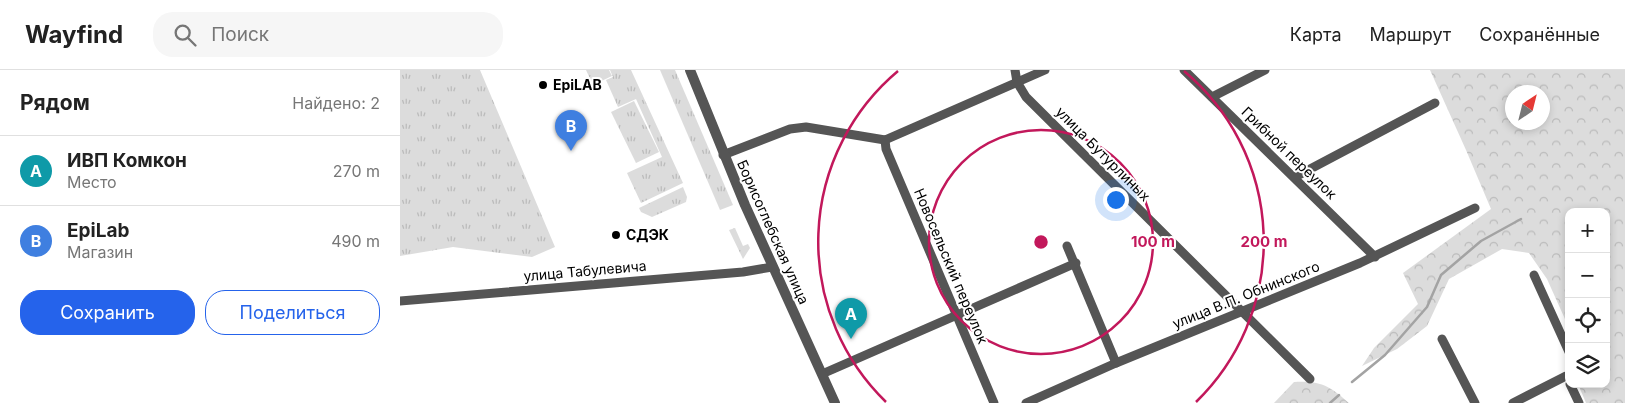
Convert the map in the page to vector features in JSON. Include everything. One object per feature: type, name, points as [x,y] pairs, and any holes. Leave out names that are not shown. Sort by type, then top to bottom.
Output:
[{"type":"street","name":"Борисоглебская улица","points":[[690,70],[723,155],[835,403]]},
{"type":"street","points":[[1015,70],[1016,82]]},
{"type":"street","points":[[723,155],[790,130],[806,127],[885,140],[1045,70]]},
{"type":"street","name":"Грибной переулок","points":[[1184,70],[1375,257]]},
{"type":"street","points":[[1212,97],[1265,70]]},
{"type":"street","name":"улица Бутурлиных","points":[[1016,82],[1026,97],[1310,379]]},
{"type":"street","points":[[1295,177],[1435,103]]},
{"type":"street","name":"Новосельский переулок","points":[[885,140],[886,149],[994,403]]},
{"type":"street","name":"улица В.П. Обнинского","points":[[1026,403],[1116,363],[1375,257],[1474,208]]},
{"type":"street","points":[[1067,246],[1076,263],[1116,363]]},
{"type":"street","points":[[822,374],[1076,263]]},
{"type":"street","name":"улица Табулевича","points":[[400,301],[743,272],[772,267]]},
{"type":"street","points":[[1534,275],[1565,343]]},
{"type":"street","points":[[1442,339],[1475,403]]},
{"type":"street","points":[[1513,403],[1565,379]]},
{"type":"street","points":[[1572,388],[1579,403]]},
{"type":"green space","points":[[400,70],[480,70],[555,247],[532,257],[453,247],[400,256]]},
{"type":"green space","points":[[586,70],[609,70],[612,76],[593,85]]},
{"type":"green space","points":[[610,70],[631,70],[683,183],[641,203],[627,173],[662,157],[636,99],[618,107],[606,80],[613,77]]},
{"type":"green space","points":[[660,70],[675,70],[733,205],[720,210]]},
{"type":"green space","points":[[1430,70],[1625,70],[1625,403],[1586,403],[1580,388],[1610,388],[1610,208],[1565,208],[1565,319],[1547,279],[1529,253],[1502,249],[1449,279],[1427,326],[1397,349],[1362,366],[1374,348],[1418,304],[1403,273],[1491,209]]},
{"type":"green space","points":[[634,101],[659,152],[636,163],[611,112]]},
{"type":"green space","points":[[683,187],[687,197],[686,202],[652,217],[641,212],[639,208]]},
{"type":"green space","points":[[735,228],[743,246],[748,244],[750,248],[743,259],[729,230]]},
{"type":"green space","points":[[1294,382],[1311,382],[1324,385],[1349,403],[1274,403]]},
{"type":"waterway","points":[[1352,382],[1385,355],[1427,307],[1441,275],[1481,241],[1521,219]]},
{"type":"waterway","points":[[1330,403],[1339,395]]},
{"type":"place","name":"EpiLAB","points":[[543,85]]},
{"type":"place","name":"EpiLab","points":[[571,151]]},
{"type":"place","name":"СДЭК","points":[[616,235]]},
{"type":"place","name":"ИВП Комкон","points":[[851,339]]}]
